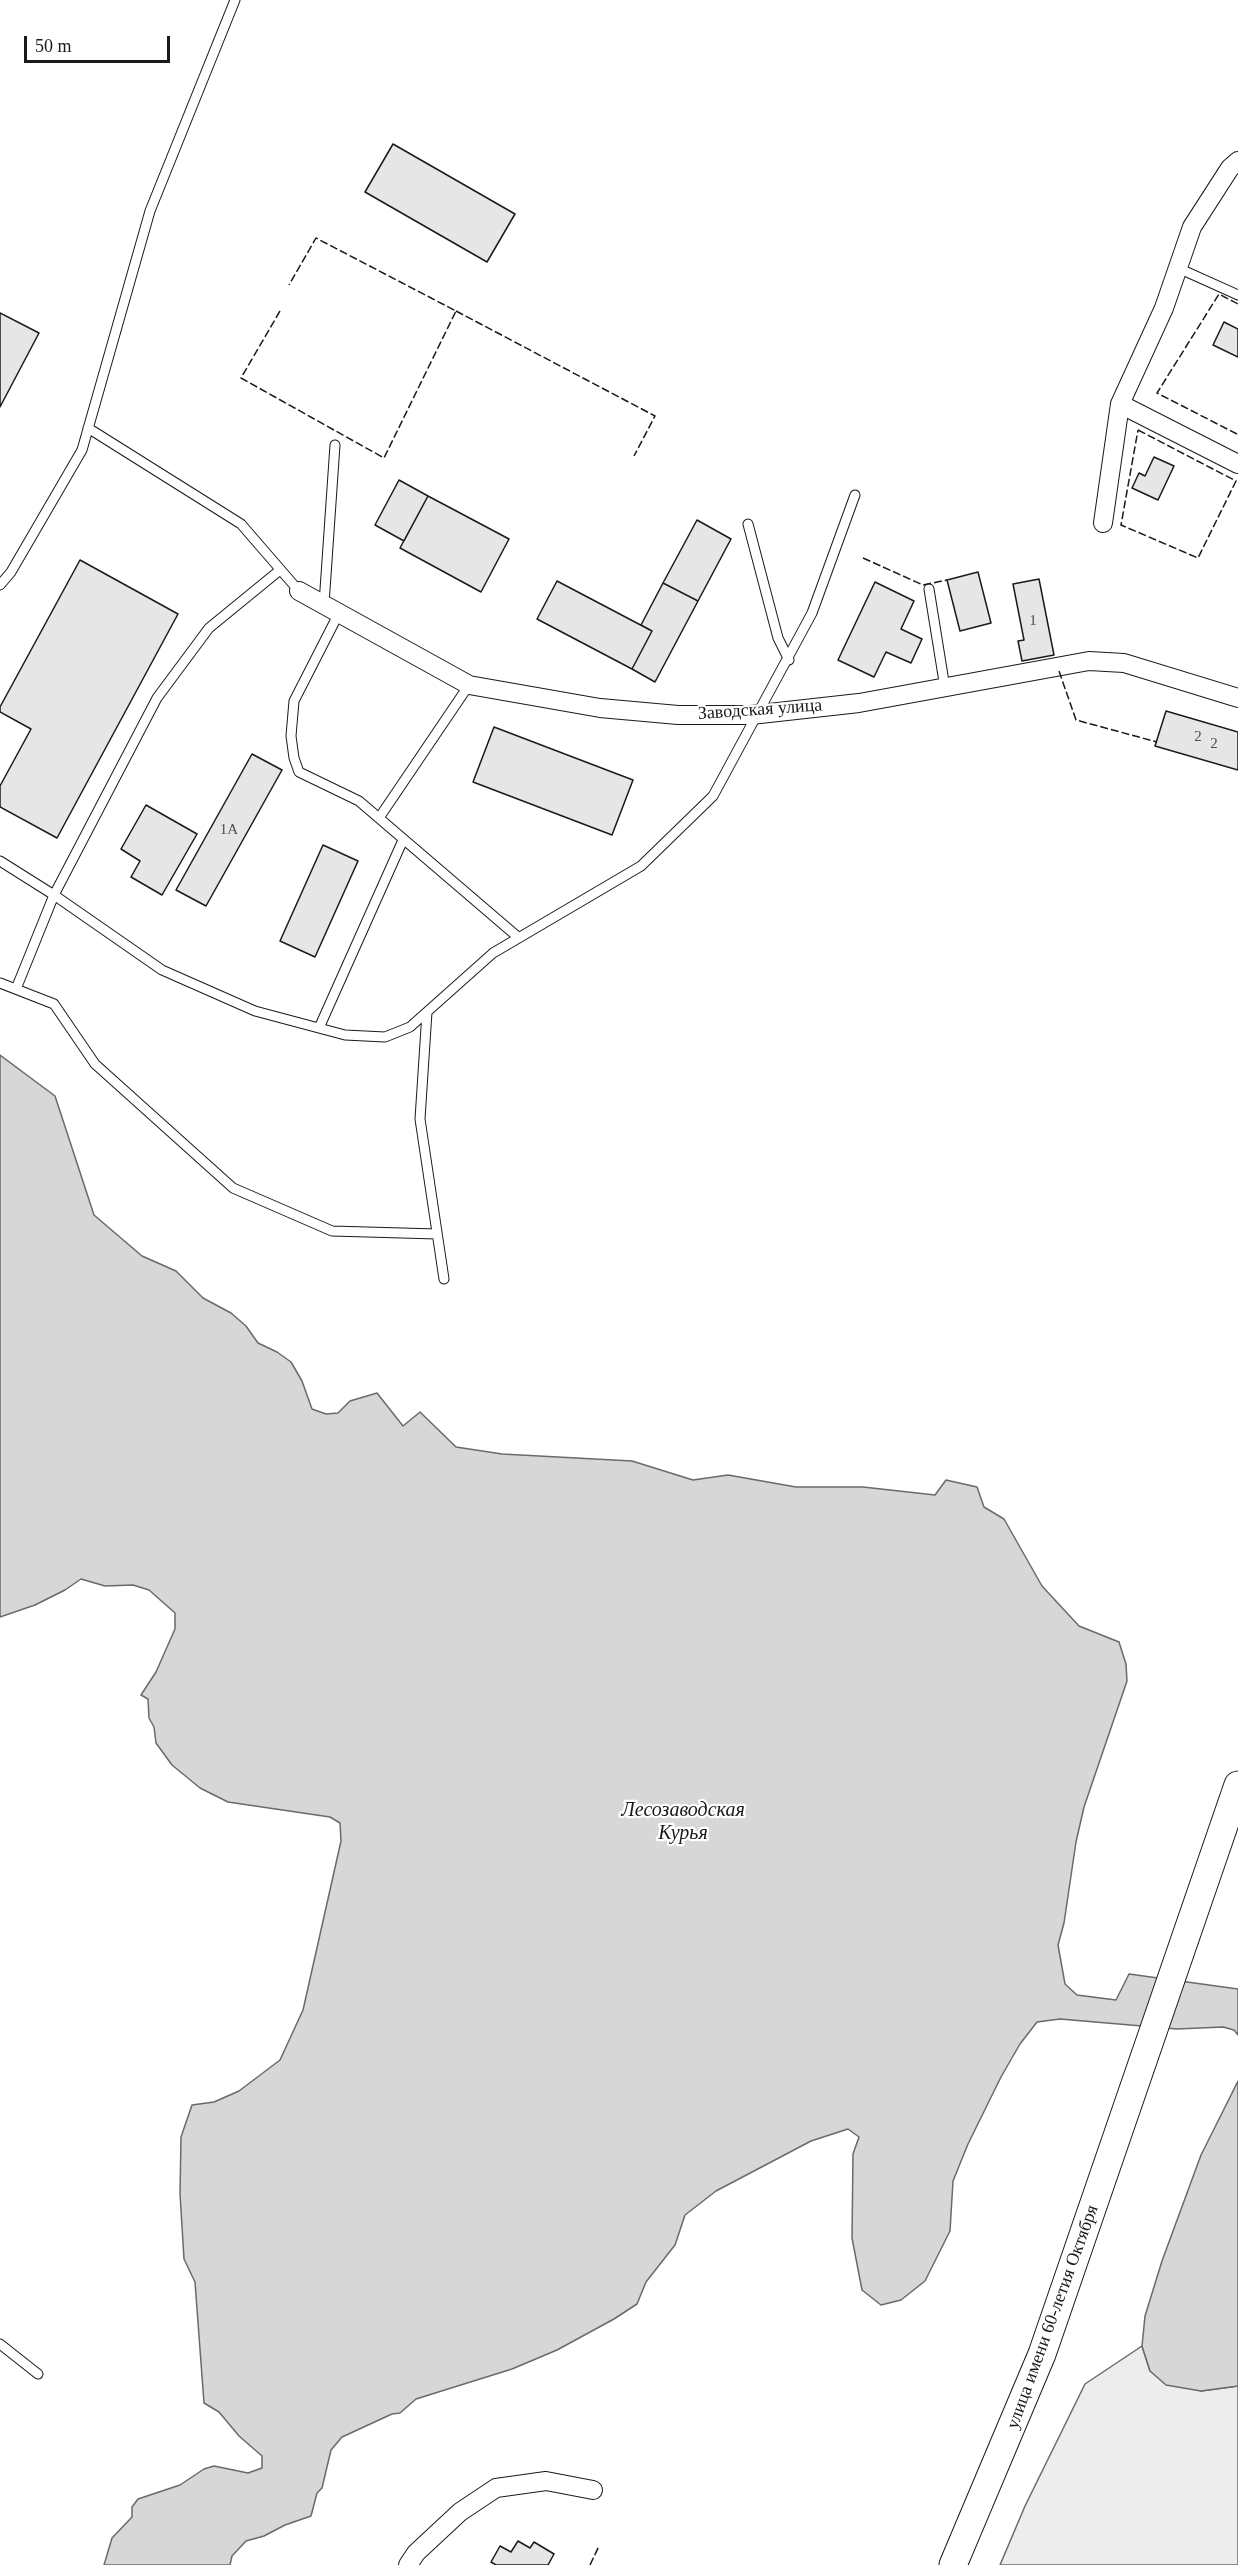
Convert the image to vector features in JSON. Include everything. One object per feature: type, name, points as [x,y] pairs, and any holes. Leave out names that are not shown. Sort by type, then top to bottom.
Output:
[{"type":"main road","name":"улица имени 60-летия Октября","points":[[953,2565],[1042,2354],[1194,1919],[1238,1785]]},
{"type":"street","points":[[1103,523],[1120,404],[1164,308],[1192,228],[1230,168],[1238,161]]},
{"type":"street","points":[[1120,404],[1238,464]]},
{"type":"street","name":"Заводская улица","points":[[299,591],[470,685],[600,708],[678,715],[757,714],[859,703],[1089,661],[1124,663],[1238,698]]},
{"type":"street","points":[[408,2565],[416,2553],[460,2512],[496,2488],[546,2481],[593,2490]]},
{"type":"lane","points":[[0,585],[11,572],[82,450],[150,211],[235,0]]},
{"type":"lane","points":[[1178,268],[1238,294]]},
{"type":"lane","points":[[88,428],[241,524],[299,591]]},
{"type":"lane","points":[[335,445],[331,609],[294,701],[291,736],[294,758],[299,772],[358,801],[519,938]]},
{"type":"lane","points":[[0,861],[54,895],[162,970],[255,1011],[345,1035],[385,1037],[410,1027],[494,952],[641,866],[713,796],[789,660],[812,613],[855,495]]},
{"type":"lane","points":[[748,524],[778,638],[789,660]]},
{"type":"lane","points":[[16,989],[54,895],[156,698],[209,628],[280,570]]},
{"type":"lane","points":[[929,589],[945,688]]},
{"type":"lane","points":[[379,818],[470,685]]},
{"type":"lane","points":[[319,1028],[404,840]]},
{"type":"lane","points":[[0,983],[54,1004],[95,1064],[234,1188],[332,1231],[437,1234]]},
{"type":"lane","points":[[427,1012],[420,1119],[444,1279]]},
{"type":"lane","points":[[0,2344],[38,2374]]},
{"type":"shaded area","points":[[1142,2346],[1150,2371],[1201,2391],[1238,2386],[1238,2565],[1000,2565],[1025,2506],[1085,2384]]},
{"type":"water","name":"Лесозаводская Курья","points":[[0,1055],[55,1096],[94,1215],[142,1256],[176,1271],[203,1298],[231,1313],[246,1326],[258,1343],[291,1362],[302,1381],[312,1409],[326,1414],[338,1413],[350,1401],[377,1393],[403,1426],[420,1412],[456,1447],[502,1454],[632,1461],[693,1480],[728,1475],[796,1487],[863,1487],[935,1495],[946,1480],[977,1487],[984,1507],[1004,1519],[1042,1586],[1079,1626],[1119,1642],[1126,1664],[1127,1681],[1084,1807],[1076,1842],[1064,1923],[1058,1945],[1065,1984],[1077,1995],[1116,2000],[1129,1974],[1238,1989],[1238,2035],[1234,2030],[1223,2027],[1177,2029],[1060,2019],[1037,2022],[1020,2044],[1001,2077],[968,2144],[953,2181],[950,2231],[925,2281],[901,2300],[881,2305],[862,2290],[852,2238],[853,2154],[859,2137],[848,2129],[811,2141],[716,2191],[685,2215],[675,2245],[646,2282],[637,2304],[614,2319],[557,2350],[512,2369],[416,2399],[400,2413],[392,2414],[342,2437],[331,2450],[322,2488],[317,2493],[311,2516],[246,2541],[232,2556],[230,2565],[104,2565],[112,2538],[132,2517],[132,2507],[138,2499],[180,2485],[204,2469],[214,2466],[248,2473],[262,2468],[262,2456],[239,2436],[219,2412],[204,2403],[195,2282],[184,2259],[180,2194],[181,2137],[192,2105],[214,2102],[239,2091],[280,2060],[303,2010],[341,1841],[340,1823],[330,1817],[228,1802],[200,1788],[172,1765],[156,1743],[154,1727],[149,1718],[148,1699],[141,1695],[156,1672],[175,1629],[175,1613],[149,1590],[133,1585],[105,1586],[81,1579],[35,1605],[0,1617]]},
{"type":"water","points":[[1238,2081],[1238,2386],[1201,2391],[1166,2385],[1150,2371],[1142,2346],[1145,2316],[1162,2261],[1201,2155]]},
{"type":"building","points":[[393,144],[515,214],[487,262],[365,192]]},
{"type":"building","points":[[0,313],[39,333],[0,407]]},
{"type":"building","points":[[1224,322],[1238,329],[1238,357],[1213,345]]},
{"type":"building","points":[[1154,457],[1174,466],[1158,500],[1132,488],[1139,473],[1145,476]]},
{"type":"building","points":[[399,480],[428,496],[404,541],[375,525]]},
{"type":"building","points":[[428,496],[509,539],[481,592],[400,548]]},
{"type":"building","points":[[697,520],[731,539],[698,601],[663,583]]},
{"type":"building","points":[[80,560],[178,614],[57,838],[0,807],[0,786],[31,729],[0,712],[0,707]]},
{"type":"building","points":[[978,572],[991,623],[960,631],[947,580]]},
{"type":"building","points":[[1039,579],[1054,655],[1022,661],[1018,641],[1024,640],[1013,584]]},
{"type":"building","points":[[557,581],[652,631],[632,669],[537,619]]},
{"type":"building","points":[[875,582],[914,601],[901,629],[922,639],[911,663],[886,652],[874,677],[838,660]]},
{"type":"building","points":[[663,583],[698,601],[655,682],[632,669],[652,631],[641,625]]},
{"type":"building","points":[[1166,711],[1238,732],[1238,770],[1155,746]]},
{"type":"building","points":[[494,727],[633,780],[612,835],[473,782]]},
{"type":"building","points":[[252,754],[282,770],[206,906],[176,890]]},
{"type":"building","points":[[146,805],[197,834],[162,895],[131,877],[140,861],[121,849]]},
{"type":"building","points":[[323,845],[358,861],[315,957],[280,941]]},
{"type":"building","points":[[518,2541],[530,2548],[534,2542],[554,2554],[548,2565],[496,2565],[491,2562],[500,2546],[511,2552]]},
{"type":"fence","points":[[280,311],[241,378],[384,458],[456,311],[316,238],[289,285]]},
{"type":"fence","points":[[1237,434],[1157,393],[1219,294],[1238,304]]},
{"type":"fence","points":[[456,311],[655,416],[634,456]]},
{"type":"fence","points":[[1138,430],[1236,481],[1198,558],[1121,525],[1138,430]]},
{"type":"fence","points":[[863,558],[923,585],[947,580]]},
{"type":"fence","points":[[1059,671],[1076,720],[1157,742]]},
{"type":"fence","points":[[590,2565],[599,2546]]}]
